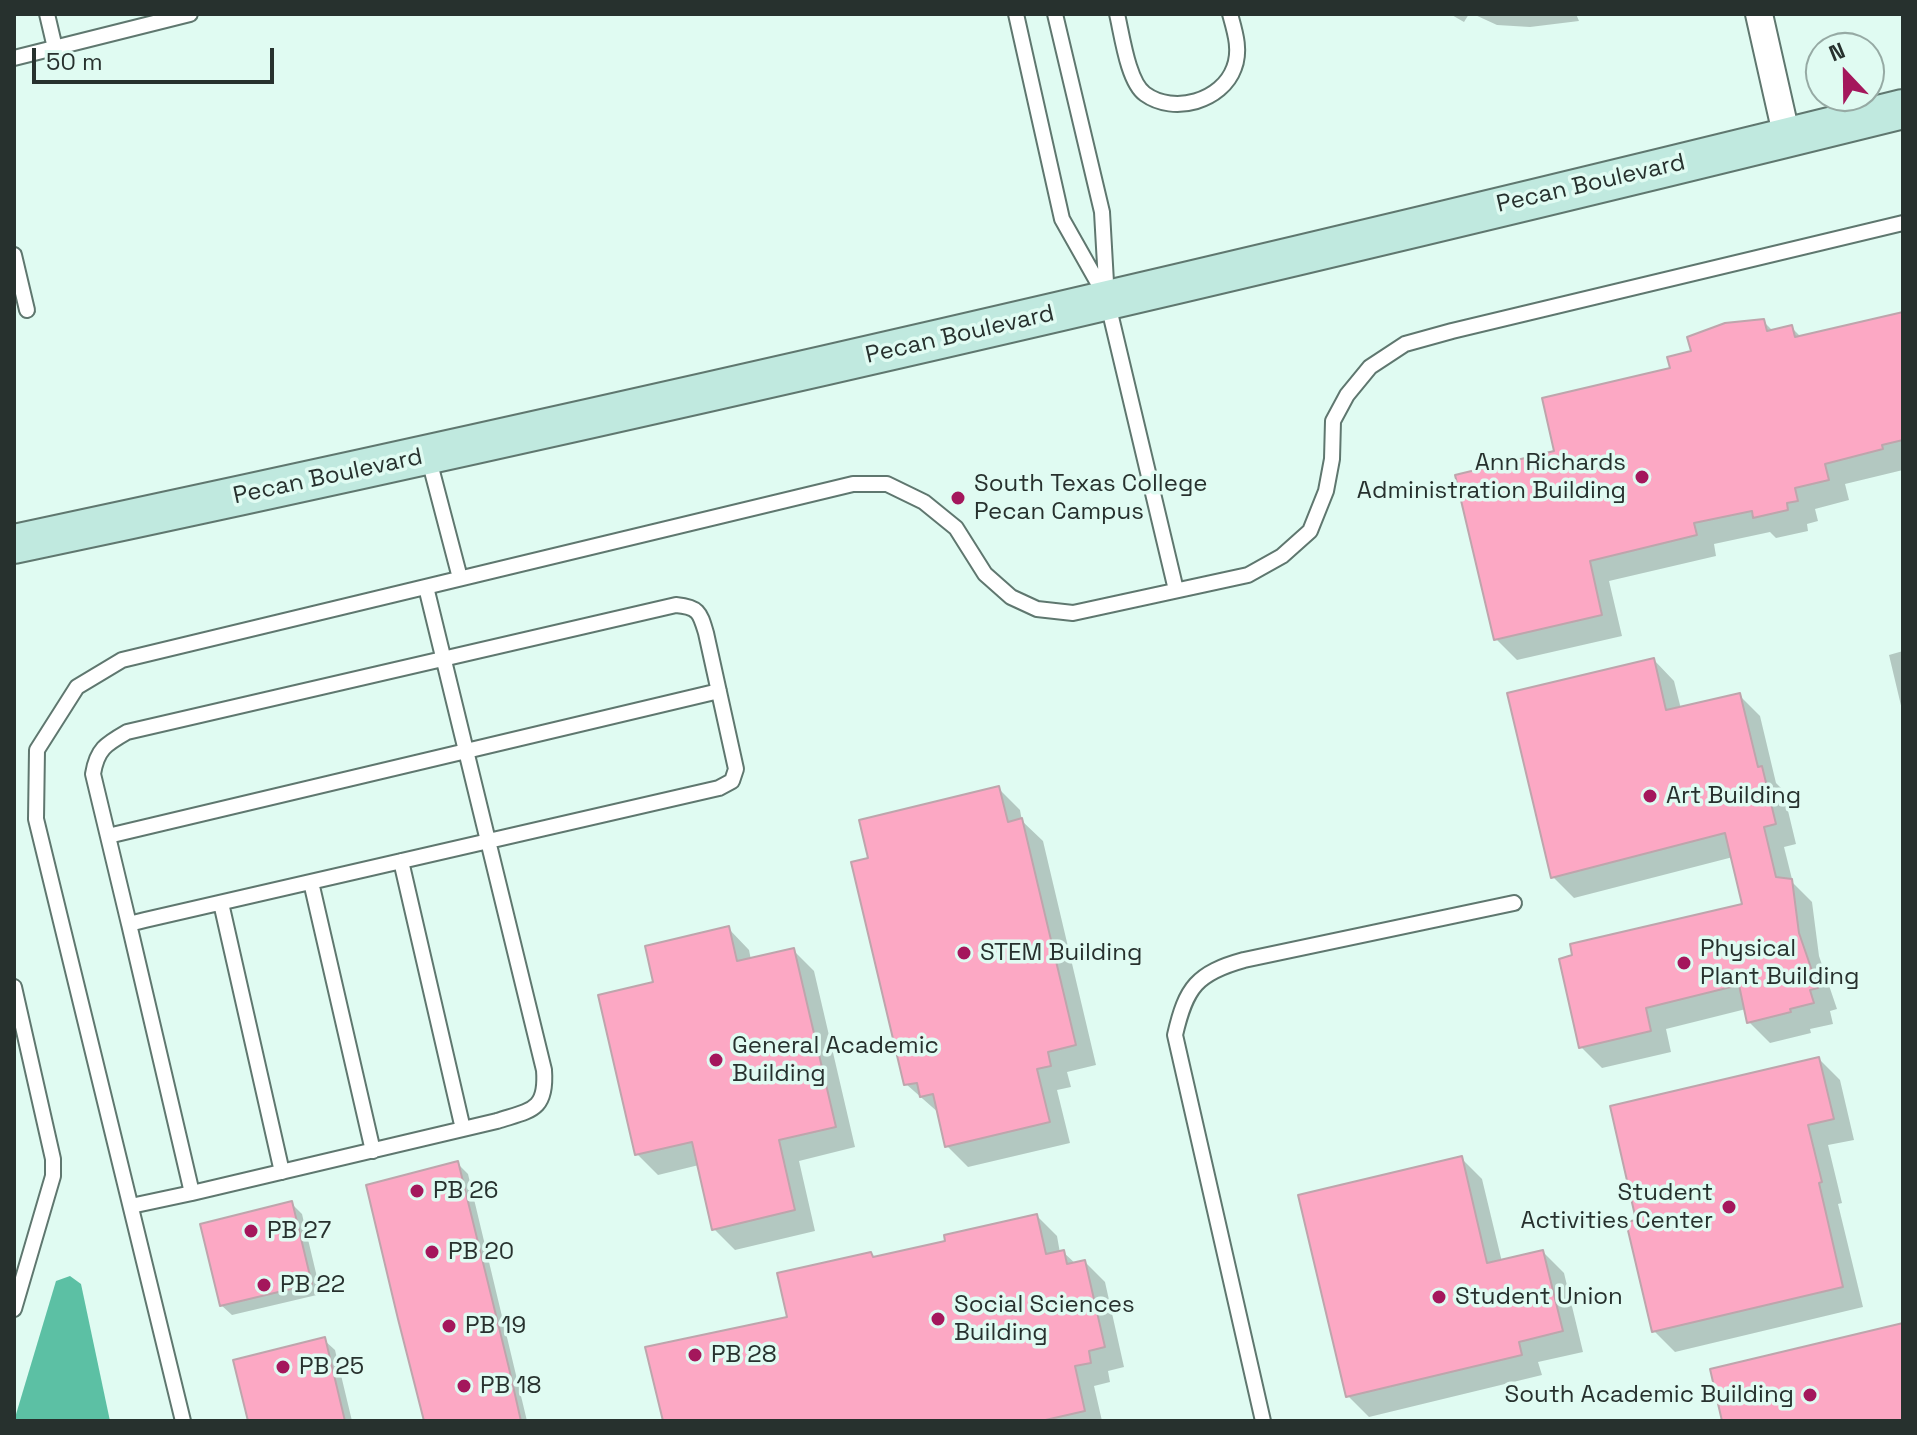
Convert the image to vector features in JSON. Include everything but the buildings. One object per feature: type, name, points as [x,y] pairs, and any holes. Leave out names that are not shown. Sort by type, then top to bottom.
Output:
[{"type":"main road","name":"Pecan Boulevard","points":[[14,544],[428,456],[858,359],[1903,109]]},
{"type":"street","points":[[1759,14],[1787,138]]},
{"type":"lane","points":[[47,14],[55,48]]},
{"type":"lane","points":[[14,58],[145,19],[190,14]]},
{"type":"lane","points":[[1016,14],[1062,219],[1107,300]]},
{"type":"lane","points":[[1055,14],[1102,212],[1107,300],[1176,590]]},
{"type":"lane","points":[[1117,14],[1133,77],[1144,94],[1183,104],[1210,96],[1223,86],[1234,68],[1238,48],[1230,14]]},
{"type":"lane","points":[[183,1421],[36,819],[37,750],[77,687],[122,660],[853,484],[887,484],[924,502],[956,528],[985,574],[1011,597],[1037,609],[1073,613],[1248,575],[1282,556],[1310,531],[1326,491],[1332,459],[1333,421],[1347,395],[1370,367],[1405,344],[1903,223]]},
{"type":"lane","points":[[14,255],[27,310]]},
{"type":"lane","points":[[428,456],[460,578]]},
{"type":"lane","points":[[131,1206],[463,1129],[524,1112],[537,1106],[545,1092],[544,1070],[426,587]]},
{"type":"lane","points":[[129,924],[719,788],[732,781],[736,769],[700,614],[690,606],[676,605],[443,657],[127,732],[110,742],[96,756],[93,774],[192,1193]]},
{"type":"lane","points":[[108,836],[719,691]]},
{"type":"lane","points":[[401,861],[463,1129]]},
{"type":"lane","points":[[311,882],[373,1151]]},
{"type":"lane","points":[[221,903],[282,1172]]},
{"type":"lane","points":[[1263,1421],[1175,1035],[1181,1009],[1195,985],[1214,968],[1514,903]]},
{"type":"lane","points":[[14,987],[53,1176],[14,1309]]},
{"type":"shaded area","points":[[70,1276],[81,1284],[110,1421],[14,1421],[56,1281]]},
{"type":"place","name":"Ann Richards Administration Building","points":[[1642,477]]},
{"type":"place","name":"South Texas College Pecan Campus","points":[[958,498]]},
{"type":"place","name":"Art Building","points":[[1650,796]]},
{"type":"place","name":"STEM Building","points":[[964,953]]},
{"type":"place","name":"Physical Plant Building","points":[[1684,963]]},
{"type":"place","name":"General Academic Building","points":[[716,1060]]},
{"type":"place","name":"PB 26","points":[[417,1191]]},
{"type":"place","name":"Student Activities Center","points":[[1729,1207]]},
{"type":"place","name":"PB 27","points":[[251,1231]]},
{"type":"place","name":"PB 20","points":[[432,1252]]},
{"type":"place","name":"PB 22","points":[[264,1285]]},
{"type":"place","name":"Student Union","points":[[1439,1297]]},
{"type":"place","name":"Social Sciences Building","points":[[938,1319]]},
{"type":"place","name":"PB 19","points":[[449,1326]]},
{"type":"place","name":"PB 28","points":[[695,1355]]},
{"type":"place","name":"PB 25","points":[[283,1367]]},
{"type":"place","name":"PB 18","points":[[464,1386]]},
{"type":"place","name":"South Academic Building","points":[[1810,1395]]}]
